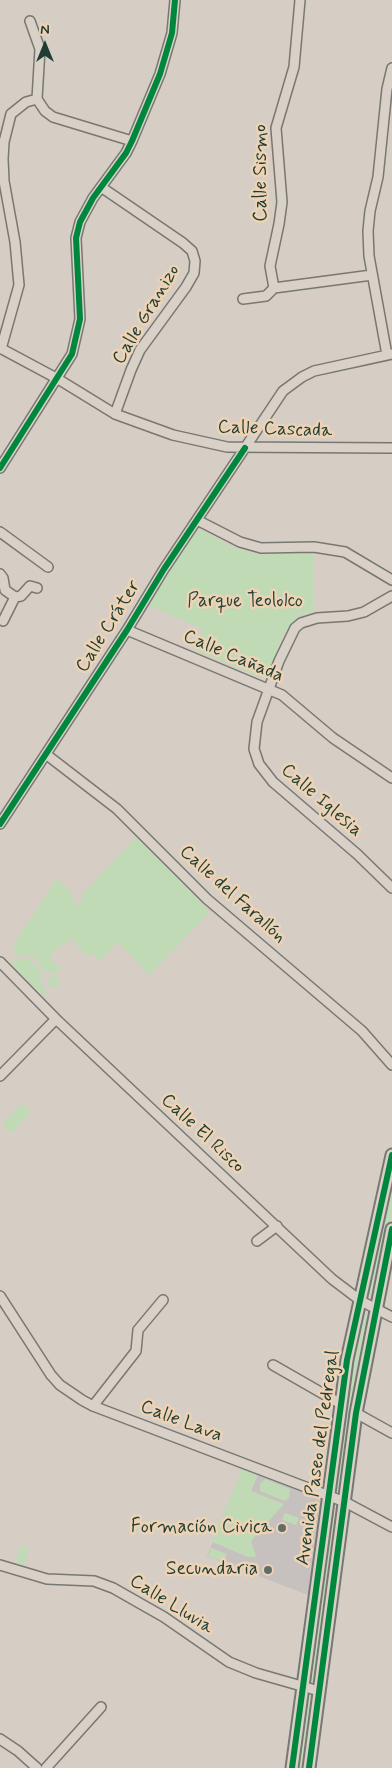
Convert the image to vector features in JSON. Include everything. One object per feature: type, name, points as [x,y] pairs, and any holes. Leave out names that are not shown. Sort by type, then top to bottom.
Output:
[{"type":"main road","name":"Avenida Paseo del Pedregal","points":[[292,1768],[341,1404],[392,1155]]},
{"type":"main road","name":"Avenida Paseo del Pedregal","points":[[309,1768],[356,1413],[392,1229]]},
{"type":"street","points":[[0,468],[58,379],[72,354],[80,319],[76,238],[85,211],[126,153],[132,141],[162,66],[172,33],[175,0]]},
{"type":"street","name":"Calle Sismo","points":[[274,288],[270,266],[282,202],[276,128],[294,67],[300,0]]},
{"type":"street","points":[[30,21],[40,49],[37,99],[45,111],[53,117],[132,141]]},
{"type":"street","points":[[390,354],[372,275],[368,231],[370,210],[378,177],[381,130],[392,68]]},
{"type":"street","points":[[0,349],[19,285],[16,242],[4,181],[2,159],[4,142],[11,114],[26,102],[37,99]]},
{"type":"street","name":"Calle Granizo","points":[[101,187],[183,243],[192,251],[195,261],[194,273],[186,287],[140,350],[115,414]]},
{"type":"street","points":[[243,299],[266,296],[274,288],[372,275]]},
{"type":"street","name":"Calle Cascada","points":[[0,349],[58,379],[115,414],[173,435],[227,447],[392,448]]},
{"type":"street","name":"Calle Cráter","points":[[0,824],[127,630],[164,569],[283,391],[302,376],[314,371],[390,354]]},
{"type":"street","points":[[197,520],[240,542],[261,548],[314,547],[344,552],[392,580]]},
{"type":"street","points":[[0,532],[48,567]]},
{"type":"street","points":[[0,574],[6,590],[15,597],[21,596],[30,586],[37,588]]},
{"type":"street","name":"Calle Iglesia","points":[[392,596],[364,612],[348,616],[317,618],[301,623],[289,636],[254,735],[254,749],[259,764],[273,782],[357,854],[392,888]]},
{"type":"street","points":[[3,621],[15,597]]},
{"type":"street","name":"Calle Cañada","points":[[127,630],[282,695],[354,754],[392,778]]},
{"type":"street","name":"Calle del Farallón","points":[[46,755],[117,809],[207,899],[362,1031],[392,1065]]},
{"type":"street","name":"Calle El Risco","points":[[0,962],[56,1018],[332,1278],[361,1301],[375,1310],[392,1317]]},
{"type":"street","points":[[0,1076],[56,1018]]},
{"type":"street","points":[[257,1241],[277,1226]]},
{"type":"street","name":"Calle Lava","points":[[0,1296],[51,1376],[71,1393],[93,1406],[345,1502],[392,1527]]},
{"type":"street","points":[[93,1406],[136,1351],[138,1330],[163,1300]]},
{"type":"street","points":[[272,1365],[341,1404]]},
{"type":"street","points":[[356,1413],[392,1433]]},
{"type":"street","name":"Calle Lluvia","points":[[0,1565],[47,1579],[94,1581],[113,1588],[164,1618],[229,1662],[256,1673],[319,1691]]},
{"type":"street","points":[[46,1768],[101,1708]]},
{"type":"street","points":[[0,1739],[18,1751],[37,1768]]},
{"type":"shaded area","points":[[242,1469],[315,1496],[320,1501],[308,1595],[207,1556]]},
{"type":"green space","name":"Parque Teololco","points":[[202,530],[232,547],[261,555],[313,551],[313,612],[297,616],[282,637],[268,676],[262,678],[194,650],[203,629],[149,606],[189,536]]},
{"type":"green space","points":[[137,837],[210,912],[149,975],[118,942],[100,961],[94,954],[87,957],[71,938],[52,953],[51,962],[62,968],[57,973],[43,972],[36,959],[27,954],[15,956],[14,944],[57,878],[74,896],[72,900],[75,904],[79,905],[83,900],[81,895]]},
{"type":"green space","points":[[24,958],[31,960],[40,972],[42,985],[47,993],[44,996],[9,963]]},
{"type":"green space","points":[[52,976],[56,976],[60,982],[56,988],[52,988],[48,984],[48,980]]},
{"type":"green space","points":[[22,1103],[31,1112],[11,1133],[2,1124]]},
{"type":"green space","points":[[392,1170],[392,1215],[375,1292],[373,1296],[369,1296],[366,1293]]},
{"type":"green space","points":[[366,1315],[369,1319],[341,1487],[337,1488],[334,1484],[352,1361],[361,1318]]},
{"type":"green space","points":[[242,1469],[258,1475],[251,1491],[284,1504],[251,1541],[256,1557],[248,1557],[212,1542]]},
{"type":"green space","points":[[265,1479],[290,1489],[289,1498],[285,1501],[260,1491],[260,1484]]},
{"type":"green space","points":[[285,1513],[299,1518],[296,1525],[282,1520]]},
{"type":"green space","points":[[330,1515],[338,1515],[315,1681],[312,1682],[308,1678]]},
{"type":"green space","points":[[19,1546],[28,1547],[25,1565],[16,1564]]},
{"type":"green space","points":[[211,1548],[227,1554],[224,1562],[208,1556]]},
{"type":"green space","points":[[306,1695],[313,1697],[305,1768],[295,1768]]},
{"type":"cycle path","points":[[0,468],[72,354],[80,319],[76,238],[80,222],[93,198],[126,153],[132,141],[160,74],[172,33],[175,0]]},
{"type":"cycle path","points":[[0,824],[127,630],[164,569],[245,448]]},
{"type":"cycle path","points":[[292,1768],[347,1360],[392,1155]]},
{"type":"cycle path","points":[[309,1768],[356,1413],[392,1229]]},
{"type":"place","name":"Formación Civica","points":[[282,1528]]},
{"type":"place","name":"Secundaria","points":[[268,1570]]}]
